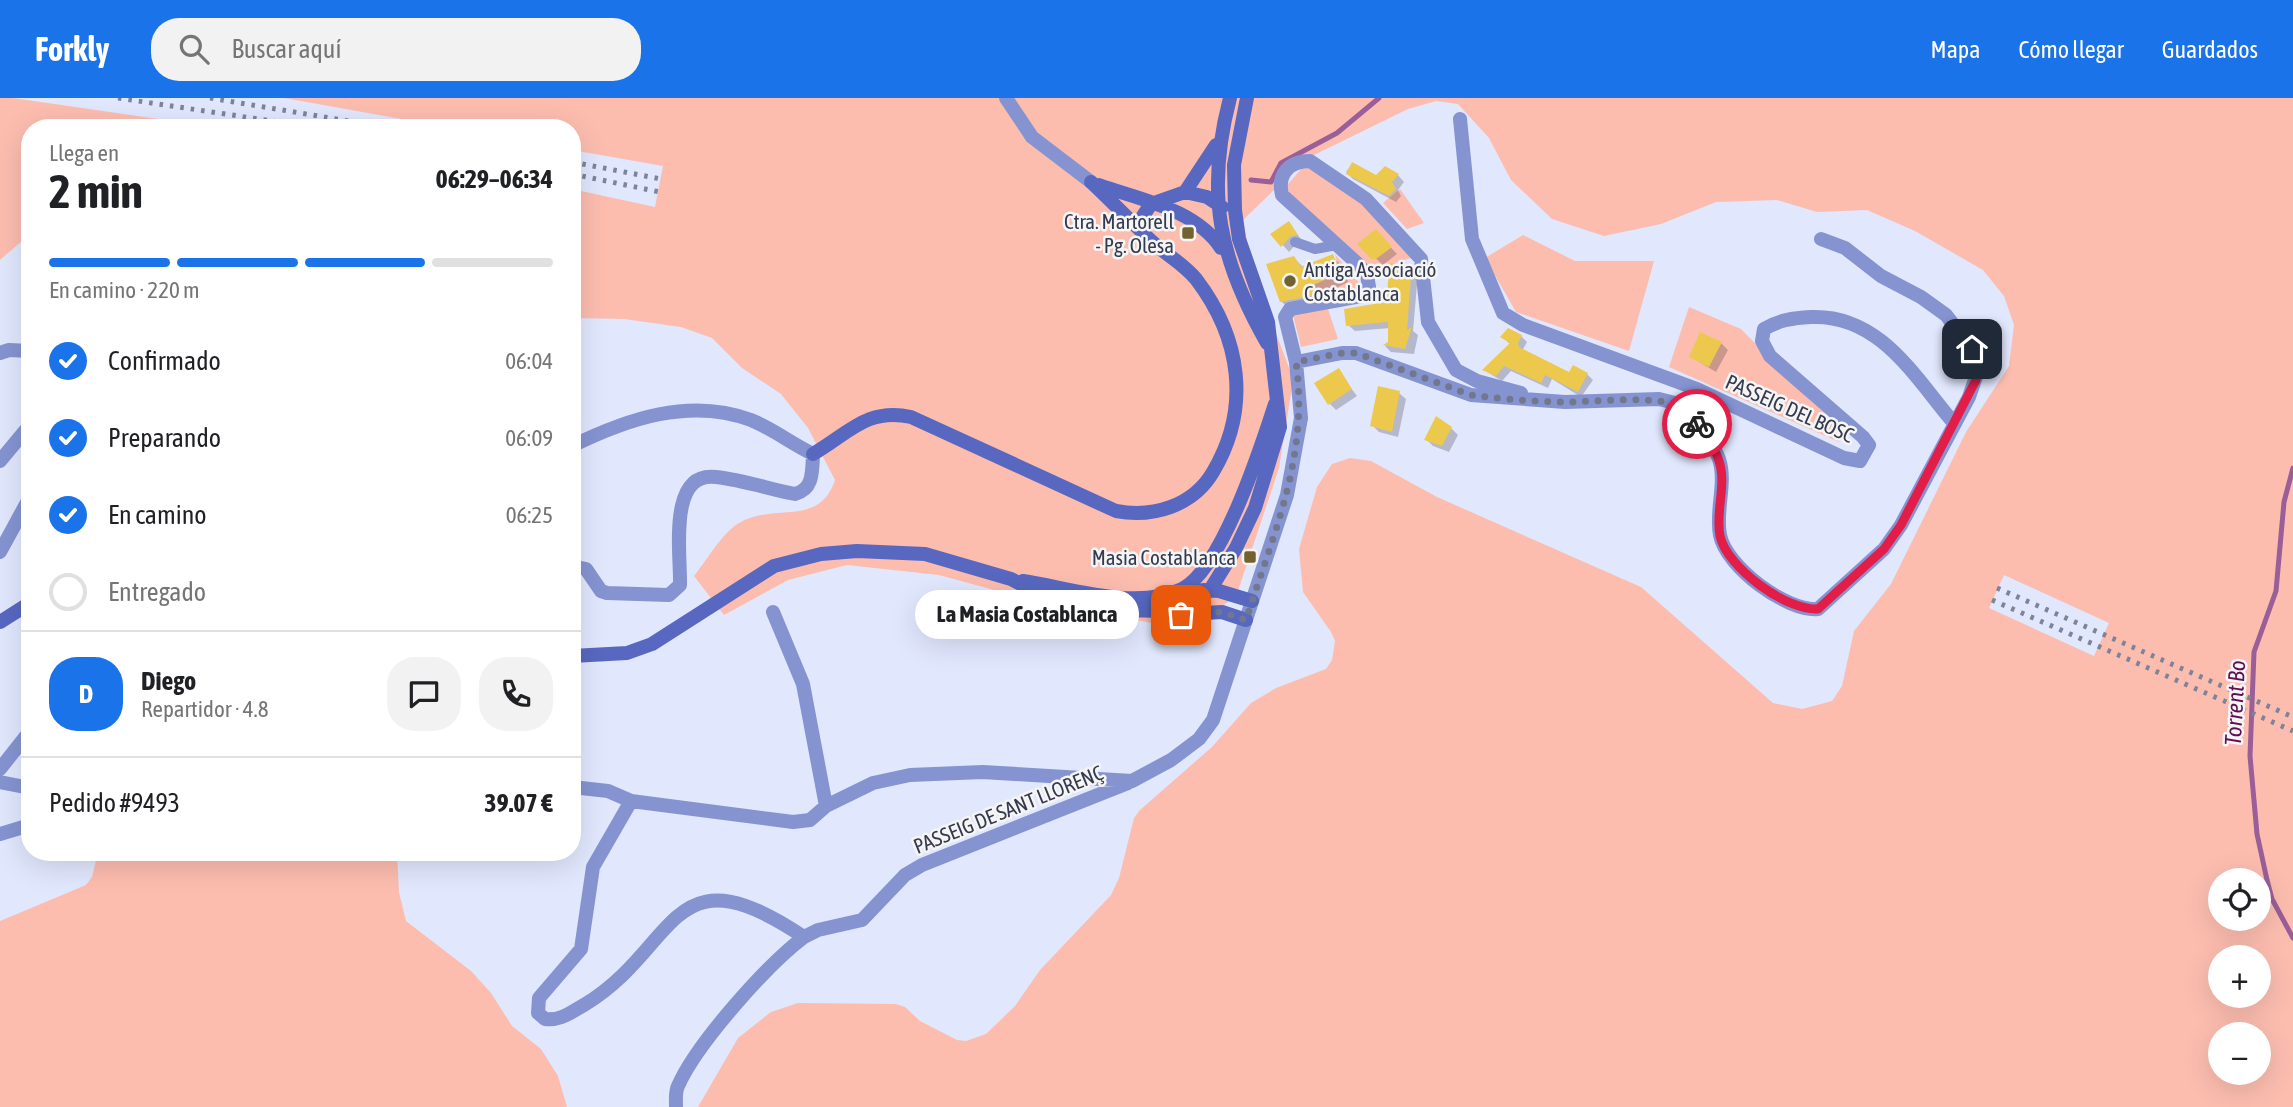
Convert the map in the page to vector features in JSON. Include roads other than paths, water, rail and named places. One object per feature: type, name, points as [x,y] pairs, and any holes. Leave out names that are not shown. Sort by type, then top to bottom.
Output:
[{"type":"main road","points":[[1227,258],[1217,202],[1221,137],[1230,98]]},
{"type":"main road","points":[[1191,217],[1217,202],[1224,194],[1234,165],[1247,98]]},
{"type":"main road","points":[[1185,192],[1221,137]]},
{"type":"main road","points":[[1234,165],[1239,239]]},
{"type":"main road","points":[[1091,182],[1191,217],[1211,234],[1227,258],[1244,300],[1271,351]]},
{"type":"main road","points":[[813,454],[869,417],[891,413],[911,417],[1116,512],[1135,515],[1161,511],[1195,493],[1209,480],[1228,438],[1238,389],[1235,356],[1222,323],[1196,280],[1091,182]]},
{"type":"main road","points":[[1138,225],[1151,204],[1185,192],[1217,202],[1239,239],[1268,322],[1280,426],[1267,475],[1236,548],[1210,590],[1183,607],[1151,612]]},
{"type":"main road","points":[[1246,620],[1222,612],[1215,606],[1210,590],[1211,576],[1226,529],[1254,467],[1278,397]]},
{"type":"main road","points":[[1166,593],[1182,589],[1195,579],[1226,529]]},
{"type":"main road","points":[[581,656],[627,653],[652,644],[774,566],[821,554],[857,551],[925,554],[1011,579],[1097,595],[1123,597],[1210,590],[1252,601]]},
{"type":"main road","points":[[1011,579],[1040,594],[1081,605],[1181,615],[1222,612]]},
{"type":"main road","points":[[0,622],[21,609]]},
{"type":"street","points":[[1006,98],[1032,137],[1091,182]]},
{"type":"street","name":"PASSEIG DEL BOSC","points":[[1460,119],[1472,239],[1503,313],[1523,325],[1698,389],[1844,458],[1860,461],[1869,445],[1863,437],[1769,356],[1762,341],[1764,329],[1778,321],[1827,317],[1843,319],[1876,335],[1899,356],[1954,422]]},
{"type":"street","points":[[1337,245],[1282,195],[1281,176],[1293,164],[1310,161],[1342,181],[1383,214],[1421,259],[1427,322],[1456,370],[1477,381],[1545,401]]},
{"type":"street","points":[[1296,362],[1356,353],[1471,395],[1545,401],[1659,399],[1683,405],[1719,461],[1719,524],[1724,548],[1733,561],[1761,586],[1806,610],[1818,609],[1884,549],[1901,525],[1969,397],[1979,368],[1978,358],[1946,315],[1921,297],[1881,276],[1845,248],[1821,239]]},
{"type":"street","name":"PASSEIG DE SANT LLORENÇ","points":[[676,1107],[676,1088],[710,1036],[726,1015],[804,937],[862,920],[905,875],[922,865],[1132,781],[1171,760],[1199,739],[1213,720],[1287,495],[1296,455],[1301,418],[1296,362],[1285,317],[1290,309],[1361,296],[1369,287],[1367,275],[1337,245]]},
{"type":"street","points":[[0,353],[21,351]]},
{"type":"street","points":[[1683,405],[1698,389]]},
{"type":"street","points":[[581,442],[640,416],[684,411],[749,420],[813,454],[809,486],[804,492],[796,494],[716,477],[695,481],[688,489],[680,512],[680,585],[669,595],[607,593],[601,591],[586,569],[581,568]]},
{"type":"street","points":[[0,461],[21,436]]},
{"type":"street","points":[[0,552],[21,514]]},
{"type":"street","points":[[773,612],[803,684],[826,806]]},
{"type":"street","points":[[0,769],[21,742]]},
{"type":"street","points":[[581,788],[608,791],[631,801],[793,822],[810,820],[826,806],[873,783],[910,775],[983,772],[1132,781]]},
{"type":"street","points":[[0,782],[21,786]]},
{"type":"street","points":[[631,801],[593,867],[581,949],[539,998],[538,1013],[545,1019],[561,1018],[604,993],[626,975],[659,932],[680,912],[692,905],[724,900],[747,906],[804,937]]},
{"type":"street","points":[[0,834],[21,828]]},
{"type":"lane","points":[[1295,242],[1315,249],[1337,245]]},
{"type":"waterway","points":[[1251,180],[1271,182],[1281,163],[1337,133],[1379,98]]},
{"type":"waterway","name":"Torrent Bo","points":[[2293,468],[2284,502],[2276,591],[2254,652],[2250,756],[2257,834],[2267,880],[2272,899],[2293,938]]},
{"type":"railway","points":[[118,98],[259,119]]},
{"type":"railway","points":[[210,98],[336,119]]},
{"type":"railway","points":[[581,164],[661,179]]},
{"type":"railway","points":[[581,176],[660,192]]},
{"type":"railway","points":[[1997,588],[2293,717]]},
{"type":"railway","points":[[1992,600],[2293,731]]},
{"type":"place","name":"Ctra. Martorell - Pg. Olesa","points":[[1188,233]]},
{"type":"place","name":"Antiga Associació Costablanca","points":[[1290,281]]},
{"type":"place","name":"Masia Costablanca","points":[[1250,557]]},
{"type":"place","name":"La Masia Costablanca","points":[[1181,615]]}]
